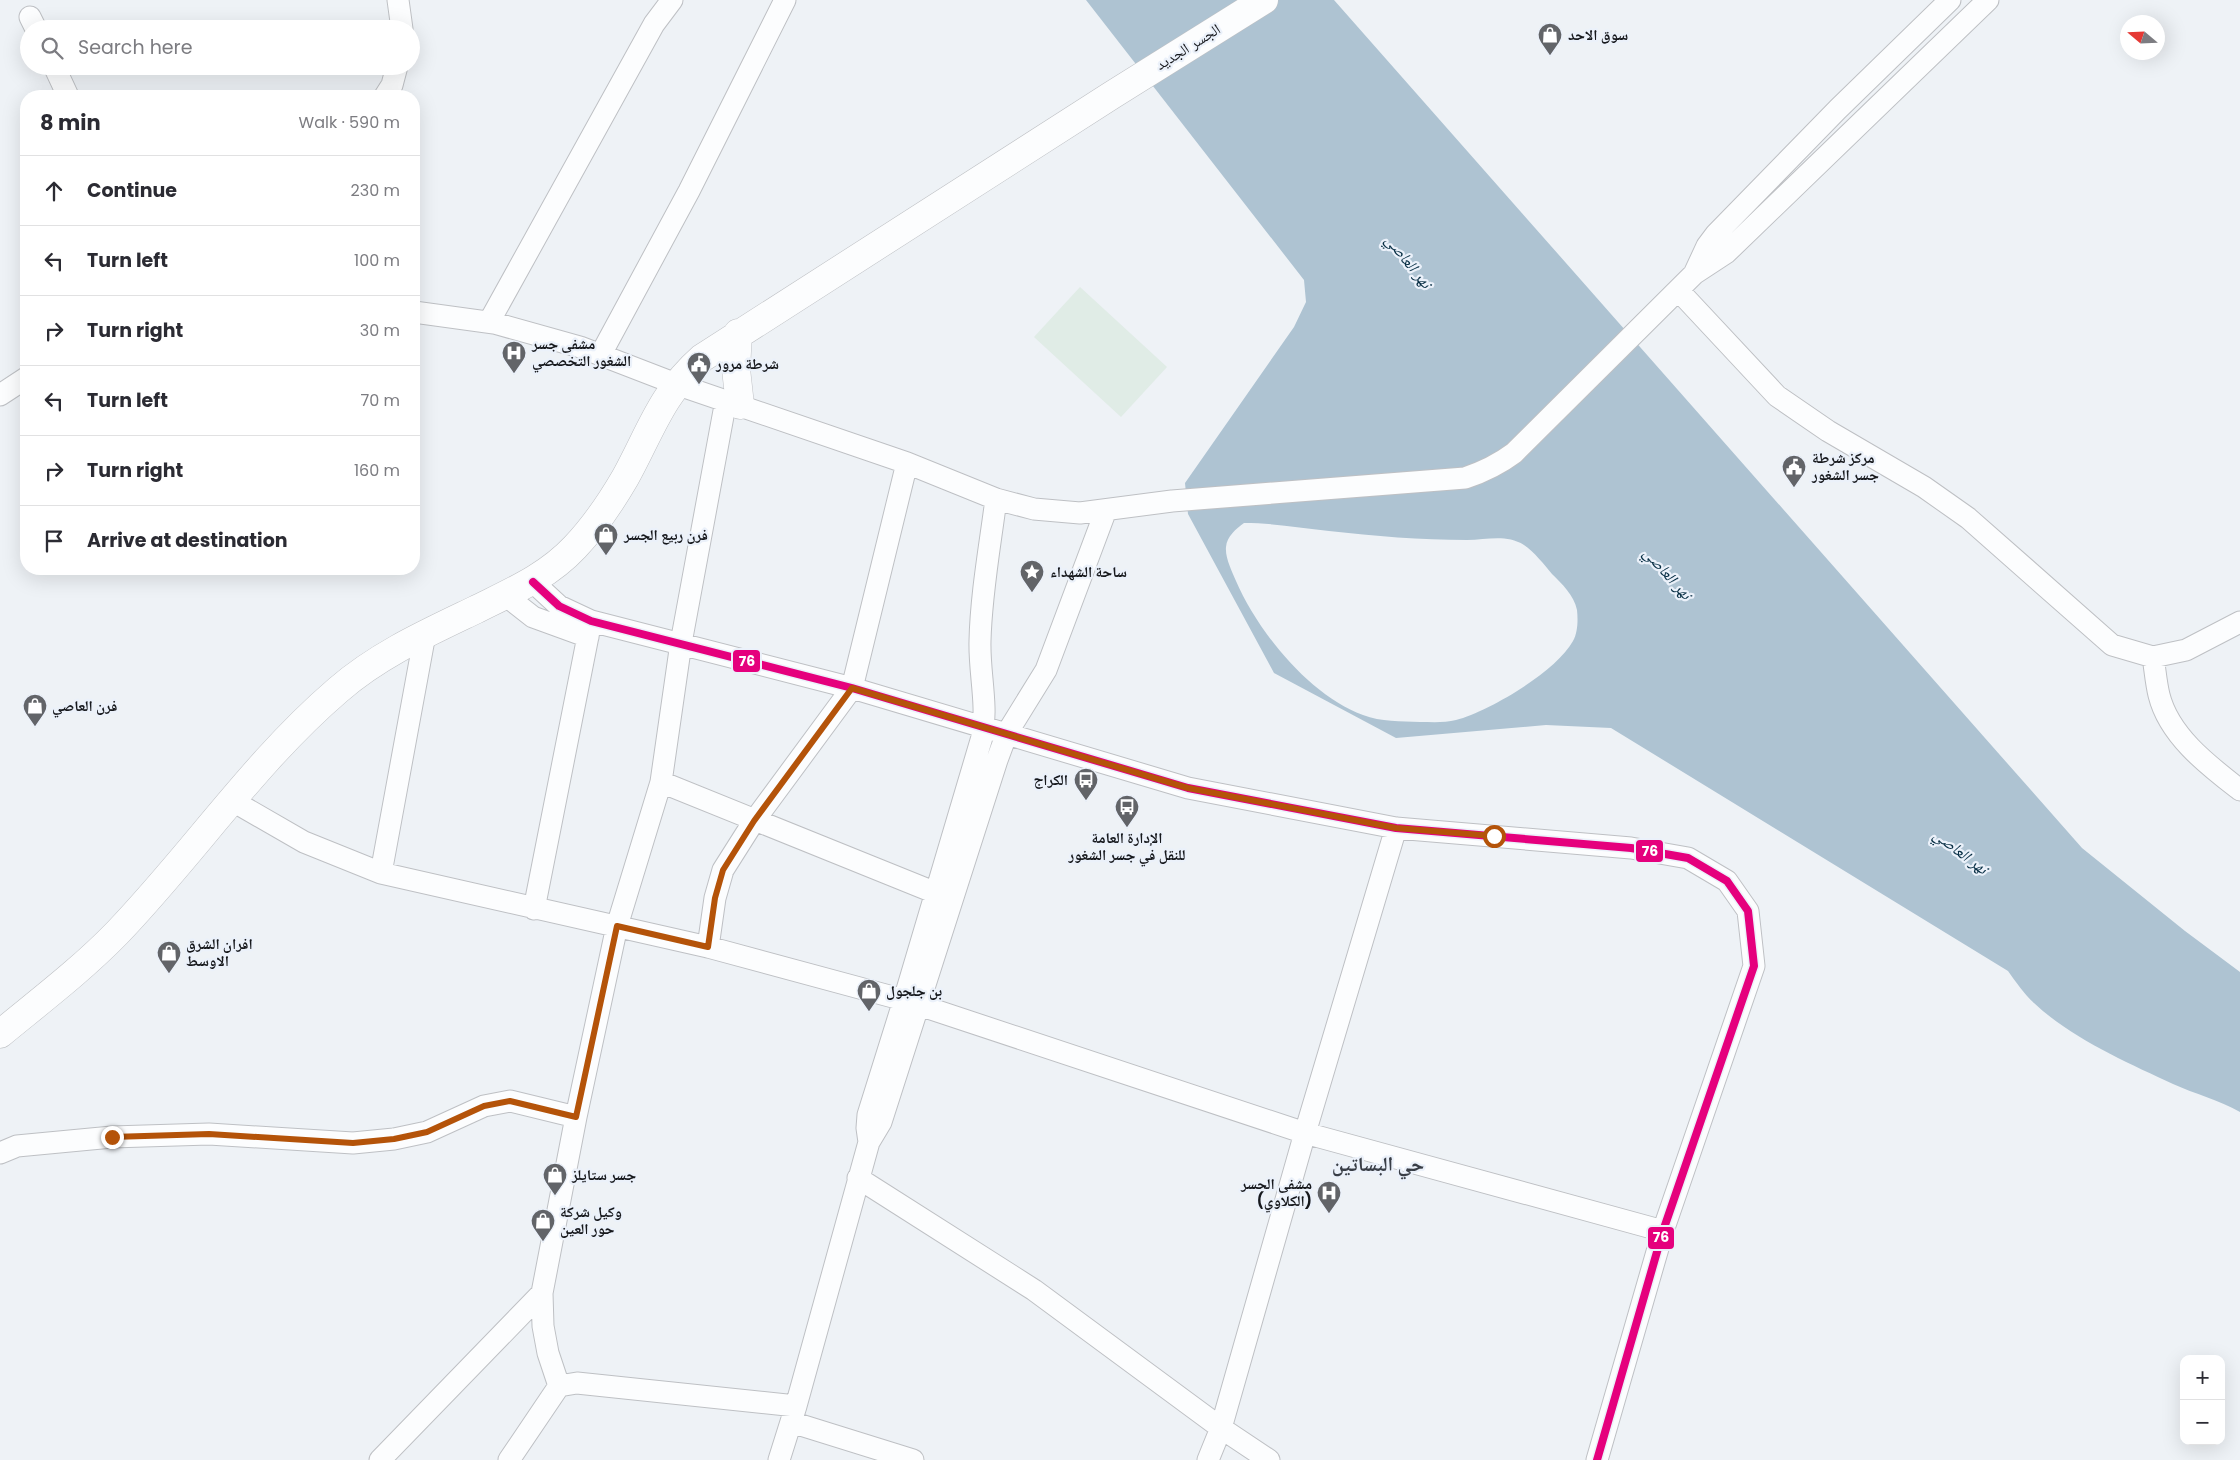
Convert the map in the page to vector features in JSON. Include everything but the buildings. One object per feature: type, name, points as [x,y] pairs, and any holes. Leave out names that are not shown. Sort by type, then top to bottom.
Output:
[{"type":"main road","name":"الجسر الجديد","points":[[0,1034],[78,970],[116,933],[276,750],[338,689],[383,657],[424,634],[533,582],[575,548],[598,519],[624,479],[659,410],[676,384],[702,358],[738,333],[1264,0]]},
{"type":"main road","points":[[733,403],[738,333]]},
{"type":"street","points":[[398,0],[401,20]]},
{"type":"street","points":[[489,322],[654,24],[672,0]]},
{"type":"street","points":[[601,354],[689,192],[785,0]]},
{"type":"street","points":[[1694,274],[1707,246],[1716,234],[1838,109],[1950,0]]},
{"type":"street","points":[[420,313],[489,322],[537,334],[601,354],[676,384],[907,463],[996,499],[1034,508],[1080,513],[1172,500],[1447,481],[1482,473],[1514,453],[1694,274],[1726,253],[1988,0]]},
{"type":"street","points":[[58,75],[65,90]]},
{"type":"street","points":[[389,90],[395,75]]},
{"type":"street","points":[[1678,290],[1777,396],[1828,431],[1924,487],[1968,518],[2112,645],[2153,657],[2186,650],[2240,622]]},
{"type":"street","points":[[420,302],[467,320]]},
{"type":"street","points":[[0,395],[20,382]]},
{"type":"street","points":[[559,1386],[548,1353],[543,1326],[542,1293],[576,1117],[617,926],[661,782],[681,643],[733,403]]},
{"type":"street","points":[[708,947],[715,898],[723,870],[754,821],[852,688],[907,463]]},
{"type":"street","points":[[779,1460],[794,1414],[858,1178],[869,1142],[882,1122],[912,1003],[936,893],[984,727],[984,698],[980,669],[980,625],[996,499]]},
{"type":"street","points":[[912,1003],[1007,733],[1046,670],[1106,510]]},
{"type":"street","points":[[533,582],[559,606],[590,629]]},
{"type":"street","points":[[505,595],[533,617],[590,629],[681,643],[852,688],[1188,788],[1396,828],[1631,848],[1688,858],[1727,881],[1748,911],[1754,966],[1664,1231],[1597,1460]]},
{"type":"street","points":[[534,909],[590,629]]},
{"type":"street","points":[[381,873],[424,634]]},
{"type":"street","points":[[2153,657],[2159,697],[2173,726],[2199,756],[2240,790]]},
{"type":"street","points":[[661,782],[936,893]]},
{"type":"street","points":[[231,800],[304,842],[381,873],[708,947],[912,1003],[1305,1133],[1664,1231]]},
{"type":"street","points":[[1208,1460],[1221,1428],[1305,1133],[1396,828]]},
{"type":"street","points":[[0,1153],[17,1146],[112,1137],[209,1134],[353,1143],[394,1139],[427,1132],[484,1106],[510,1101],[576,1117]]},
{"type":"street","points":[[858,1178],[1034,1290],[1221,1428],[1269,1460]]},
{"type":"street","points":[[380,1460],[542,1293]]},
{"type":"street","points":[[509,1460],[559,1386],[577,1384],[794,1414],[913,1460]]},
{"type":"shaded area","points":[[1080,287],[1167,367],[1121,417],[1034,337]]},
{"type":"water","name":"نهر العاصي","points":[[1086,0],[1334,0],[2082,848],[2185,931],[2240,972],[2240,1112],[2181,1088],[2100,1049],[2049,1016],[2023,992],[2008,971],[1611,728],[1546,725],[1396,738],[1274,673],[1188,514],[1185,483],[1294,327],[1306,302],[1304,280]],"holes":[[[1244,523],[1398,537],[1450,540],[1496,538],[1517,542],[1524,545],[1535,555],[1570,595],[1577,610],[1578,618],[1575,637],[1564,653],[1537,677],[1503,699],[1470,715],[1443,722],[1384,720],[1363,715],[1343,706],[1305,678],[1272,641],[1258,621],[1236,581],[1227,556],[1226,547],[1230,536]]]},
{"type":"transit line","name":"76","points":[[533,582],[559,606],[591,621],[852,688],[1188,788],[1396,828],[1631,848],[1688,858],[1727,881],[1748,911],[1754,966],[1663,1231],[1597,1460]]},
{"type":"place","name":"سوق الاحد","points":[[1550,56]]},
{"type":"place","name":"مشفى جسر الشغور التخصصي","points":[[514,374]]},
{"type":"place","name":"شرطة مرور","points":[[699,385]]},
{"type":"place","name":"مركز شرطة جسر الشغور","points":[[1794,488]]},
{"type":"place","name":"فرن ربيع الجسر","points":[[606,556]]},
{"type":"place","name":"ساحة الشهداء","points":[[1032,593]]},
{"type":"place","name":"فرن العاصي","points":[[35,727]]},
{"type":"place","name":"الكراج","points":[[1086,801]]},
{"type":"place","name":"الإدارة العامة للنقل في جسر الشغور","points":[[1127,828]]},
{"type":"place","name":"افران الشرق الاوسط","points":[[169,974]]},
{"type":"place","name":"بن جلجول","points":[[869,1012]]},
{"type":"place","name":"جسر ستايلز","points":[[555,1196]]},
{"type":"place","name":"مشفى الجسر (الكلاوي)","points":[[1329,1214]]},
{"type":"place","name":"وكيل شركة حور العين","points":[[543,1242]]},
{"type":"district","name":"حي البساتين","points":[[1378,1164]]},
{"type":"route","points":[[112,1137],[209,1134],[353,1143],[394,1139],[427,1132],[484,1106],[510,1101],[576,1117],[617,926],[708,947],[715,898],[723,870],[754,821],[852,688],[1188,788],[1396,828],[1494,836]]}]
